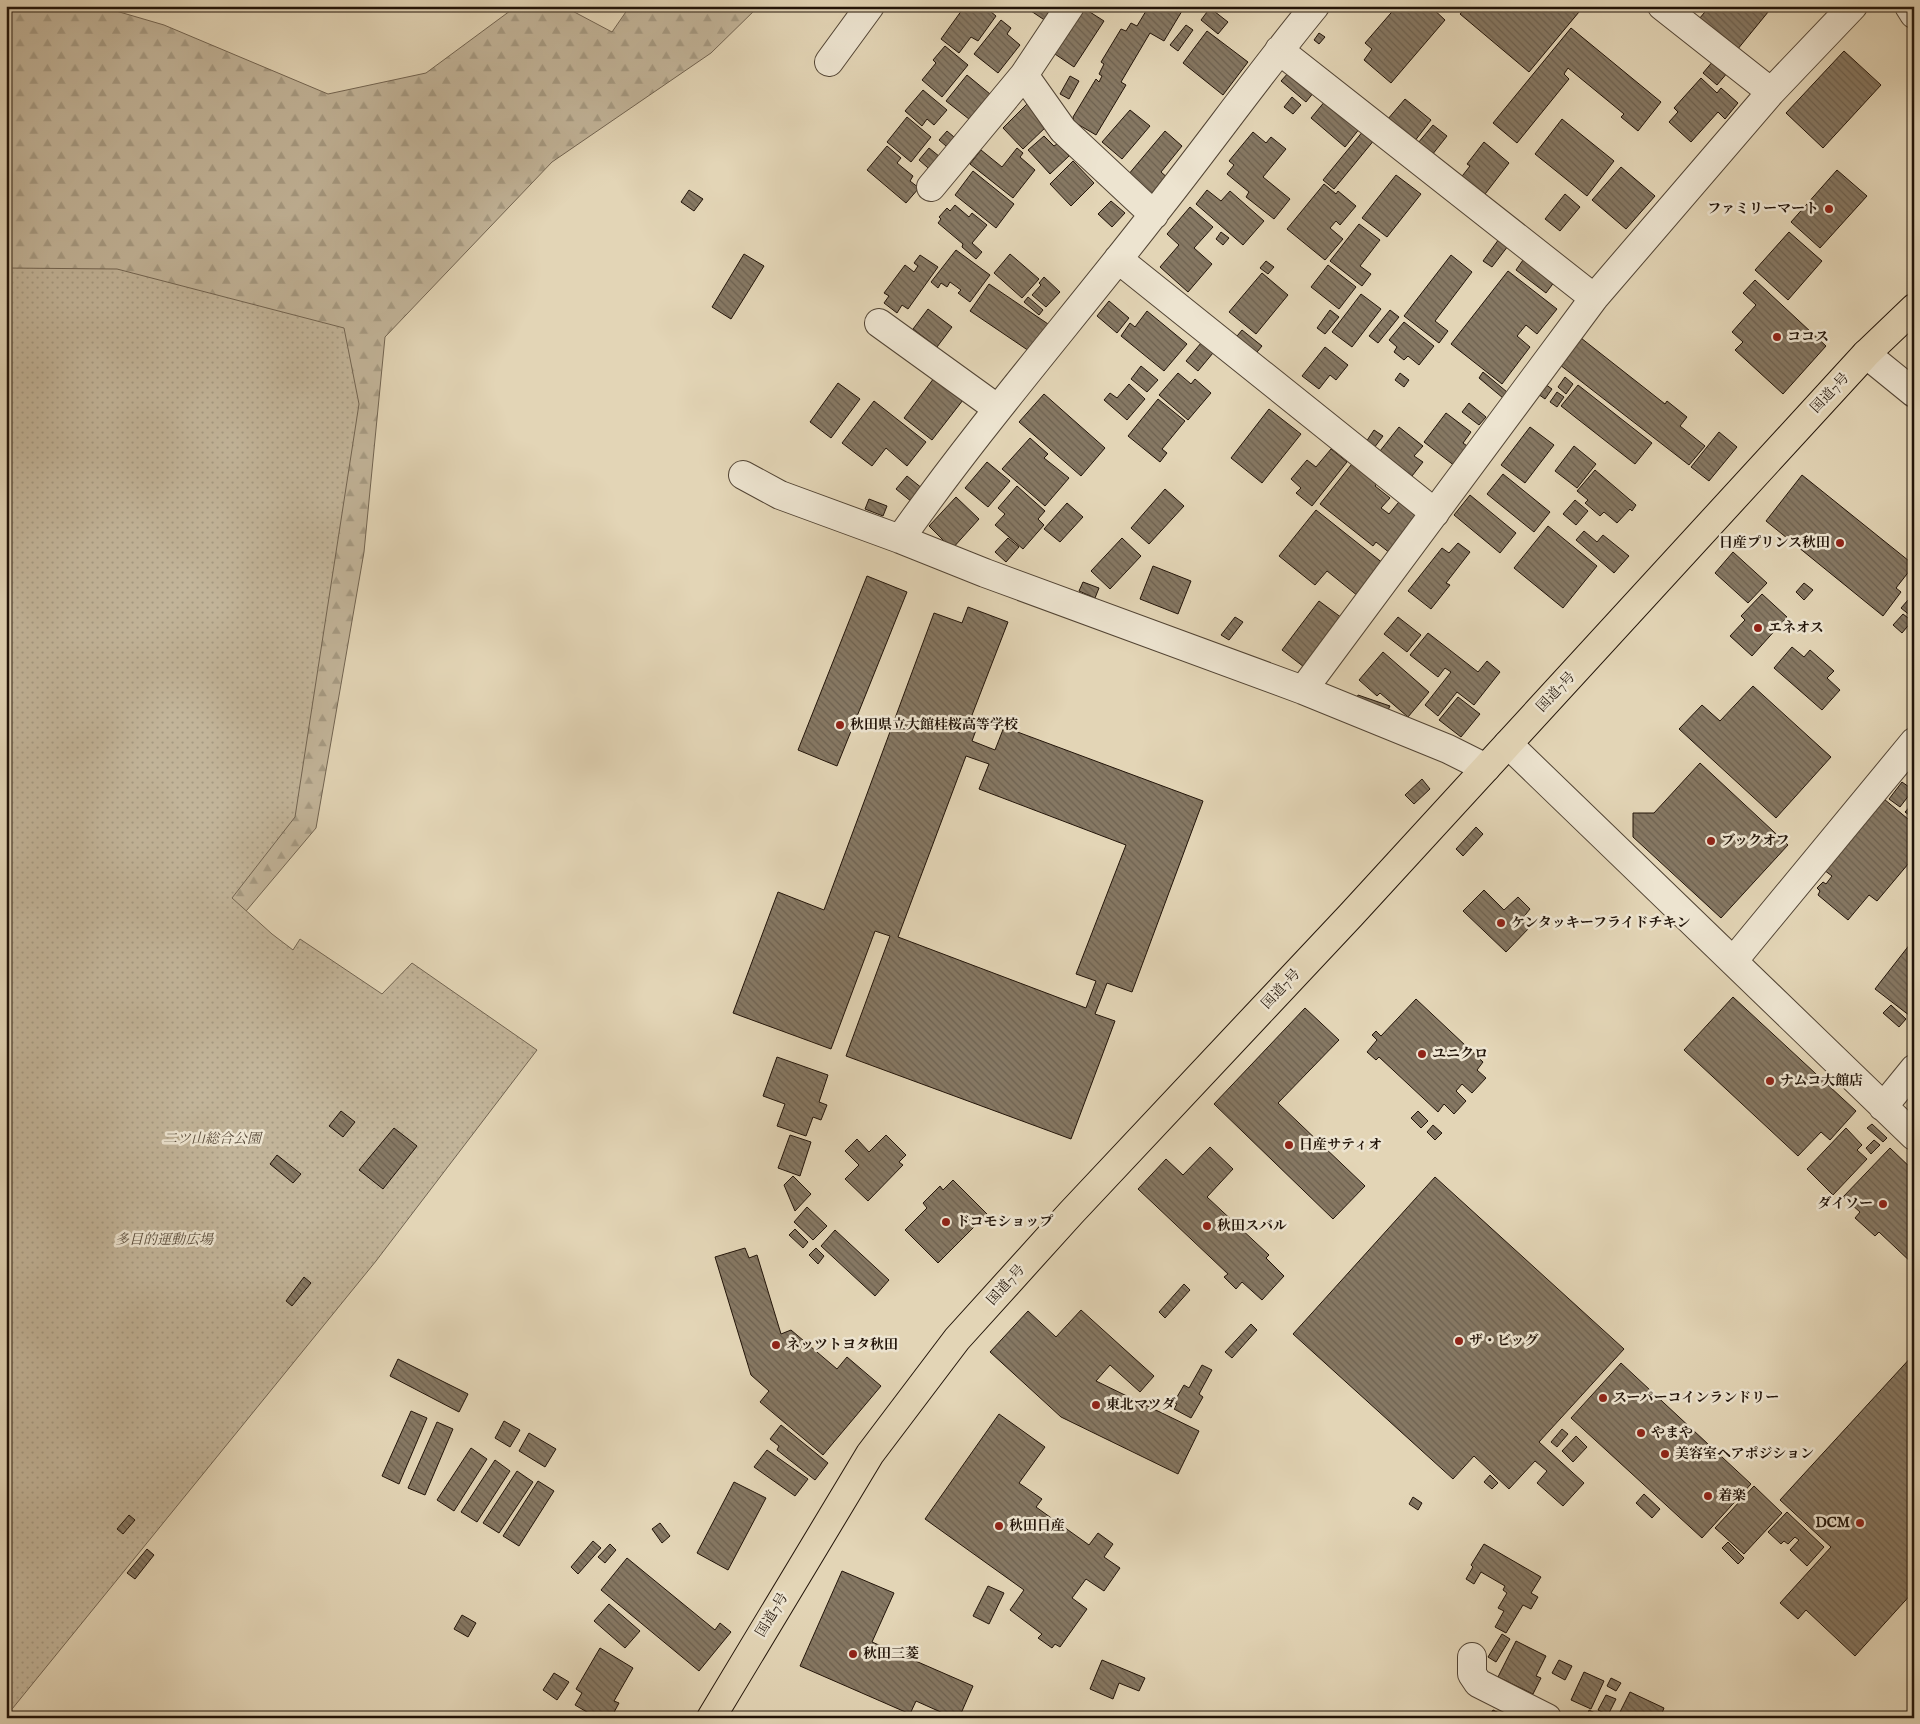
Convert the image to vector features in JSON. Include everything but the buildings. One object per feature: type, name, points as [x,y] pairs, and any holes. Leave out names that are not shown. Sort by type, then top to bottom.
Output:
[{"type":"highway","name":"国道7号","points":[[711,1718],[870,1454],[956,1339],[1486,768],[1866,354],[1914,308]]},
{"type":"street","points":[[829,62],[870,6]]},
{"type":"street","points":[[931,187],[1024,75],[1070,6]]},
{"type":"street","points":[[900,539],[934,490],[1154,215],[1279,50],[1315,6]]},
{"type":"street","points":[[1662,6],[1771,92]]},
{"type":"street","points":[[1303,690],[1594,298],[1771,92],[1853,6]]},
{"type":"street","points":[[1909,6],[1914,14]]},
{"type":"street","points":[[1279,50],[1594,298]]},
{"type":"street","points":[[1024,75],[1064,130],[1154,215]]},
{"type":"street","points":[[1118,259],[1435,514]]},
{"type":"street","points":[[879,322],[998,409]]},
{"type":"street","points":[[1866,354],[1914,393]]},
{"type":"street","points":[[743,474],[780,495],[1303,690],[1448,749],[1486,768]]},
{"type":"street","points":[[1734,960],[1914,742]]},
{"type":"street","points":[[1508,744],[1734,960],[1914,1136]]},
{"type":"street","points":[[1883,1107],[1914,1069]]},
{"type":"street","points":[[1472,1657],[1472,1674],[1478,1683],[1546,1718]]},
{"type":"green space","points":[[6,6],[99,6],[164,25],[328,94],[426,73],[514,8],[563,6],[612,32],[630,6],[759,6],[711,53],[552,162],[385,337],[364,552],[316,828],[215,948],[6,1056]]},
{"type":"green space","name":"二ツ山総合公園","points":[[6,268],[117,269],[344,328],[359,404],[295,817],[232,898],[293,950],[300,939],[382,994],[412,963],[537,1050],[376,1261],[8,1714],[6,1712]]},
{"type":"place","name":"ファミリーマート","points":[[1829,209]]},
{"type":"place","name":"ココス","points":[[1777,337]]},
{"type":"place","name":"日産プリンス秋田","points":[[1840,543]]},
{"type":"place","name":"エネオス","points":[[1758,628]]},
{"type":"place","name":"秋田県立大館桂桜高等学校","points":[[840,725]]},
{"type":"place","name":"ブックオフ","points":[[1711,841]]},
{"type":"place","name":"ケンタッキーフライドチキン","points":[[1501,923]]},
{"type":"place","name":"ユニクロ","points":[[1422,1054]]},
{"type":"place","name":"ナムコ大館店","points":[[1770,1081]]},
{"type":"place","name":"日産サティオ","points":[[1289,1145]]},
{"type":"place","name":"ダイソー","points":[[1883,1204]]},
{"type":"place","name":"ドコモショップ","points":[[946,1222]]},
{"type":"place","name":"秋田スバル","points":[[1207,1226]]},
{"type":"place","name":"ザ・ビッグ","points":[[1459,1341]]},
{"type":"place","name":"ネッツトヨタ秋田","points":[[776,1345]]},
{"type":"place","name":"スーパーコインランドリー","points":[[1603,1398]]},
{"type":"place","name":"東北マツダ","points":[[1096,1405]]},
{"type":"place","name":"やまや","points":[[1641,1433]]},
{"type":"place","name":"美容室ヘアポジション","points":[[1665,1454]]},
{"type":"place","name":"着楽","points":[[1708,1496]]},
{"type":"place","name":"DCM","points":[[1860,1523]]},
{"type":"place","name":"秋田日産","points":[[999,1526]]},
{"type":"place","name":"秋田三菱","points":[[853,1654]]},
{"type":"park label","name":"多目的運動広場","points":[[164,1240]]}]
